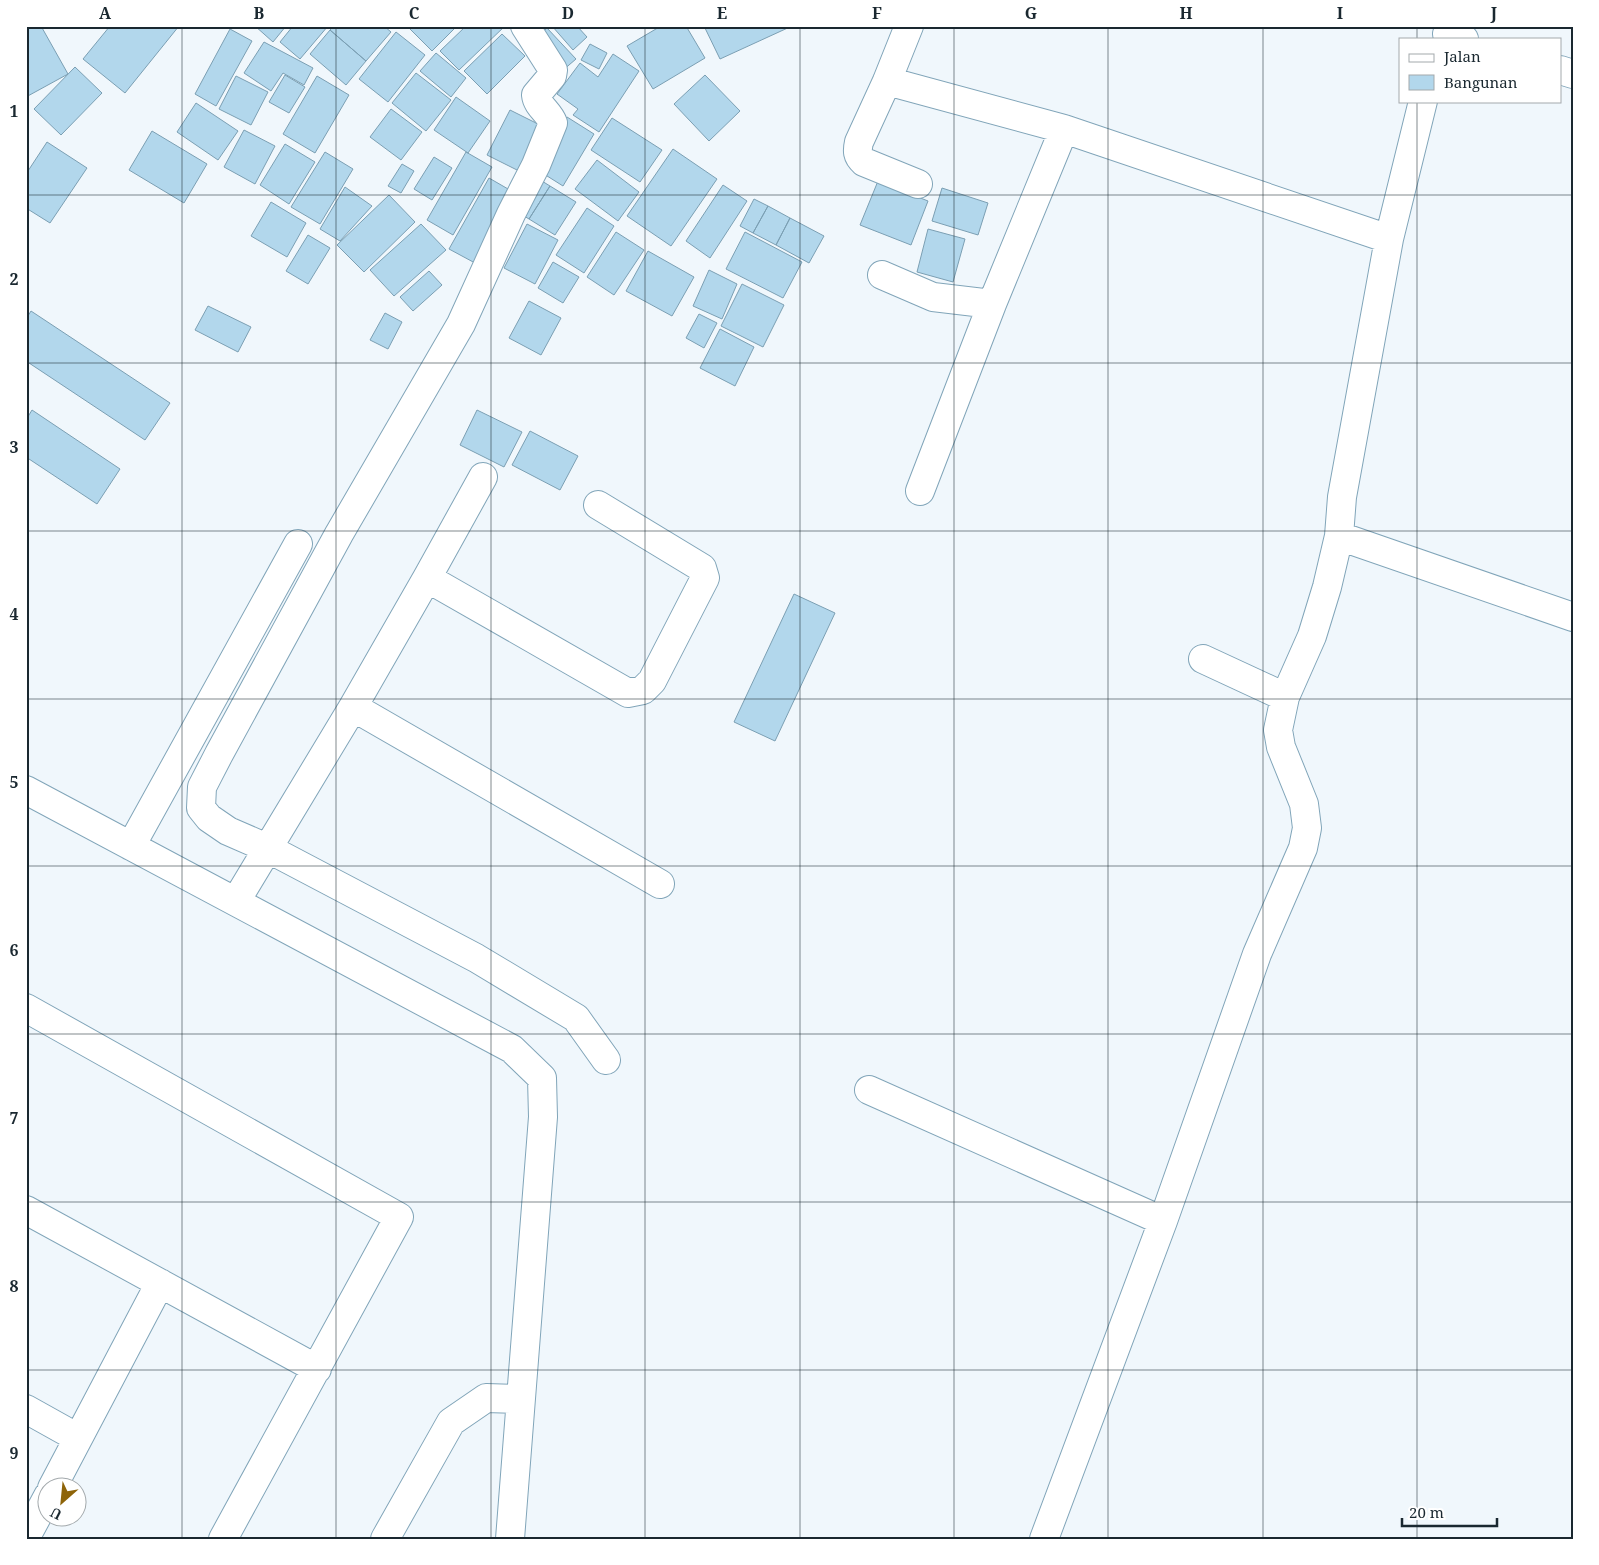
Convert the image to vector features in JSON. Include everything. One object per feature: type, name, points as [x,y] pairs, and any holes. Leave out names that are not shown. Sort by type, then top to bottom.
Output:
[{"type":"street","points":[[525,26],[553,70],[552,76],[536,95],[536,101],[550,116],[553,123],[536,166],[511,214],[462,324],[339,534],[202,787],[201,808],[209,818],[228,831],[266,848],[476,958],[576,1018],[606,1060]]},
{"type":"street","points":[[909,26],[857,150],[858,157],[864,162],[918,184]]},
{"type":"street","points":[[887,81],[1064,129],[1389,239]]},
{"type":"street","points":[[1044,1539],[1162,1221],[1257,954],[1303,848],[1307,828],[1304,804],[1281,747],[1278,730],[1285,698],[1312,636],[1327,587],[1339,536],[1342,497],[1389,239],[1423,102]]},
{"type":"street","points":[[920,491],[992,304],[1064,129]]},
{"type":"street","points":[[882,275],[933,298],[992,304]]},
{"type":"street","points":[[236,902],[266,848],[353,707],[428,578],[483,477]]},
{"type":"street","points":[[428,578],[628,693],[643,690],[652,681],[705,578],[702,568],[598,506]]},
{"type":"street","points":[[1339,536],[1573,618]]},
{"type":"street","points":[[131,846],[298,544]]},
{"type":"street","points":[[1203,659],[1285,698]]},
{"type":"street","points":[[353,707],[660,884]]},
{"type":"street","points":[[27,791],[512,1049],[542,1078],[543,1117],[510,1539]]},
{"type":"street","points":[[26,1008],[399,1216],[224,1539]]},
{"type":"street","points":[[869,1090],[1162,1221]]},
{"type":"street","points":[[26,1210],[317,1369]]},
{"type":"street","points":[[57,1478],[160,1283]]},
{"type":"street","points":[[385,1539],[451,1422],[486,1398],[520,1399]]},
{"type":"street","points":[[26,1409],[78,1438]]},
{"type":"street","points":[[26,1537],[38,1515]]},
{"type":"building","points":[[26,26],[41,26],[68,74],[26,97]]},
{"type":"building","points":[[110,26],[179,26],[125,93],[83,59]]},
{"type":"building","points":[[255,26],[286,26],[273,42]]},
{"type":"building","points":[[293,26],[328,26],[300,59],[280,42]]},
{"type":"building","points":[[334,26],[384,26],[391,32],[366,61],[330,30]]},
{"type":"building","points":[[407,26],[457,26],[432,51]]},
{"type":"building","points":[[466,26],[505,26],[459,70],[440,51]]},
{"type":"building","points":[[552,26],[577,26],[587,37],[573,50]]},
{"type":"building","points":[[661,26],[686,26],[705,58],[653,89],[627,46]]},
{"type":"building","points":[[704,26],[792,26],[720,59]]},
{"type":"building","points":[[547,28],[576,59],[562,71],[534,40]]},
{"type":"building","points":[[230,29],[252,41],[216,106],[195,94]]},
{"type":"building","points":[[330,30],[366,61],[346,85],[310,54]]},
{"type":"building","points":[[396,32],[425,55],[388,102],[359,79]]},
{"type":"building","points":[[502,34],[525,56],[487,94],[464,71]]},
{"type":"building","points":[[264,42],[313,68],[304,85],[283,73],[271,91],[244,73]]},
{"type":"building","points":[[590,44],[607,53],[599,69],[581,60]]},
{"type":"building","points":[[436,53],[466,78],[451,97],[420,71]]},
{"type":"building","points":[[613,54],[639,71],[599,132],[573,115],[578,109],[557,94],[580,63],[598,77]]},
{"type":"building","points":[[75,67],[102,93],[61,135],[34,109]]},
{"type":"building","points":[[416,73],[451,100],[426,131],[392,103]]},
{"type":"building","points":[[285,75],[305,87],[289,113],[269,102]]},
{"type":"building","points":[[705,75],[740,111],[709,141],[674,104]]},
{"type":"building","points":[[236,76],[268,92],[251,125],[219,109]]},
{"type":"building","points":[[317,76],[349,95],[315,153],[283,134]]},
{"type":"building","points":[[456,97],[490,121],[468,153],[434,130]]},
{"type":"building","points":[[196,103],[238,131],[218,160],[177,132]]},
{"type":"building","points":[[391,109],[422,132],[401,160],[370,137]]},
{"type":"building","points":[[510,110],[542,126],[519,171],[487,155]]},
{"type":"building","points":[[567,117],[594,134],[563,186],[536,169]]},
{"type":"building","points":[[612,118],[662,150],[640,182],[591,150]]},
{"type":"building","points":[[244,130],[275,146],[255,184],[224,167]]},
{"type":"building","points":[[152,131],[207,164],[184,203],[129,170]]},
{"type":"building","points":[[47,142],[87,168],[50,223],[26,208],[26,174]]},
{"type":"building","points":[[285,144],[315,162],[289,204],[260,185]]},
{"type":"building","points":[[673,149],[717,179],[671,246],[627,216]]},
{"type":"building","points":[[325,152],[353,169],[320,224],[291,207]]},
{"type":"building","points":[[466,152],[492,167],[453,235],[427,220]]},
{"type":"building","points":[[434,157],[452,168],[432,200],[414,189]]},
{"type":"building","points":[[597,160],[639,192],[618,221],[575,189]]},
{"type":"building","points":[[402,164],[414,171],[401,193],[388,186]]},
{"type":"building","points":[[489,178],[515,193],[475,263],[449,249]]},
{"type":"building","points":[[537,178],[550,186],[529,219],[516,211]]},
{"type":"building","points":[[878,181],[928,201],[911,245],[860,225]]},
{"type":"building","points":[[723,185],[747,201],[710,258],[686,241]]},
{"type":"building","points":[[550,186],[576,202],[555,235],[529,219]]},
{"type":"building","points":[[345,187],[372,206],[340,241],[320,229]]},
{"type":"building","points":[[942,188],[988,203],[978,235],[932,221]]},
{"type":"building","points":[[389,195],[415,222],[364,272],[337,245]]},
{"type":"building","points":[[754,199],[768,206],[753,233],[740,226]]},
{"type":"building","points":[[271,202],[306,223],[287,257],[251,236]]},
{"type":"building","points":[[768,206],[790,218],[776,245],[753,233]]},
{"type":"building","points":[[587,208],[614,226],[584,273],[556,255]]},
{"type":"building","points":[[790,218],[824,236],[809,263],[776,245]]},
{"type":"building","points":[[421,224],[446,250],[394,296],[370,270]]},
{"type":"building","points":[[527,224],[558,240],[535,284],[504,268]]},
{"type":"building","points":[[928,229],[965,239],[953,282],[917,272]]},
{"type":"building","points":[[616,232],[644,250],[614,295],[587,277]]},
{"type":"building","points":[[745,232],[802,262],[783,298],[726,269]]},
{"type":"building","points":[[308,235],[330,248],[308,284],[286,271]]},
{"type":"building","points":[[648,251],[694,277],[672,316],[626,291]]},
{"type":"building","points":[[553,262],[579,277],[563,303],[538,288]]},
{"type":"building","points":[[709,270],[737,284],[722,319],[693,306]]},
{"type":"building","points":[[429,271],[442,285],[413,311],[400,297]]},
{"type":"building","points":[[742,284],[784,305],[763,347],[721,326]]},
{"type":"building","points":[[529,301],[561,318],[541,355],[509,338]]},
{"type":"building","points":[[208,306],[251,327],[238,352],[195,330]]},
{"type":"building","points":[[31,311],[170,403],[145,440],[26,361],[26,319]]},
{"type":"building","points":[[385,313],[402,322],[388,349],[370,340]]},
{"type":"building","points":[[699,314],[717,323],[704,348],[686,338]]},
{"type":"building","points":[[720,329],[754,347],[735,386],[700,368]]},
{"type":"building","points":[[32,410],[120,469],[97,504],[26,457],[26,420]]},
{"type":"building","points":[[477,410],[522,432],[504,467],[460,445]]},
{"type":"building","points":[[530,431],[578,456],[560,490],[512,465]]},
{"type":"building","points":[[794,594],[835,613],[775,741],[734,722]]}]
